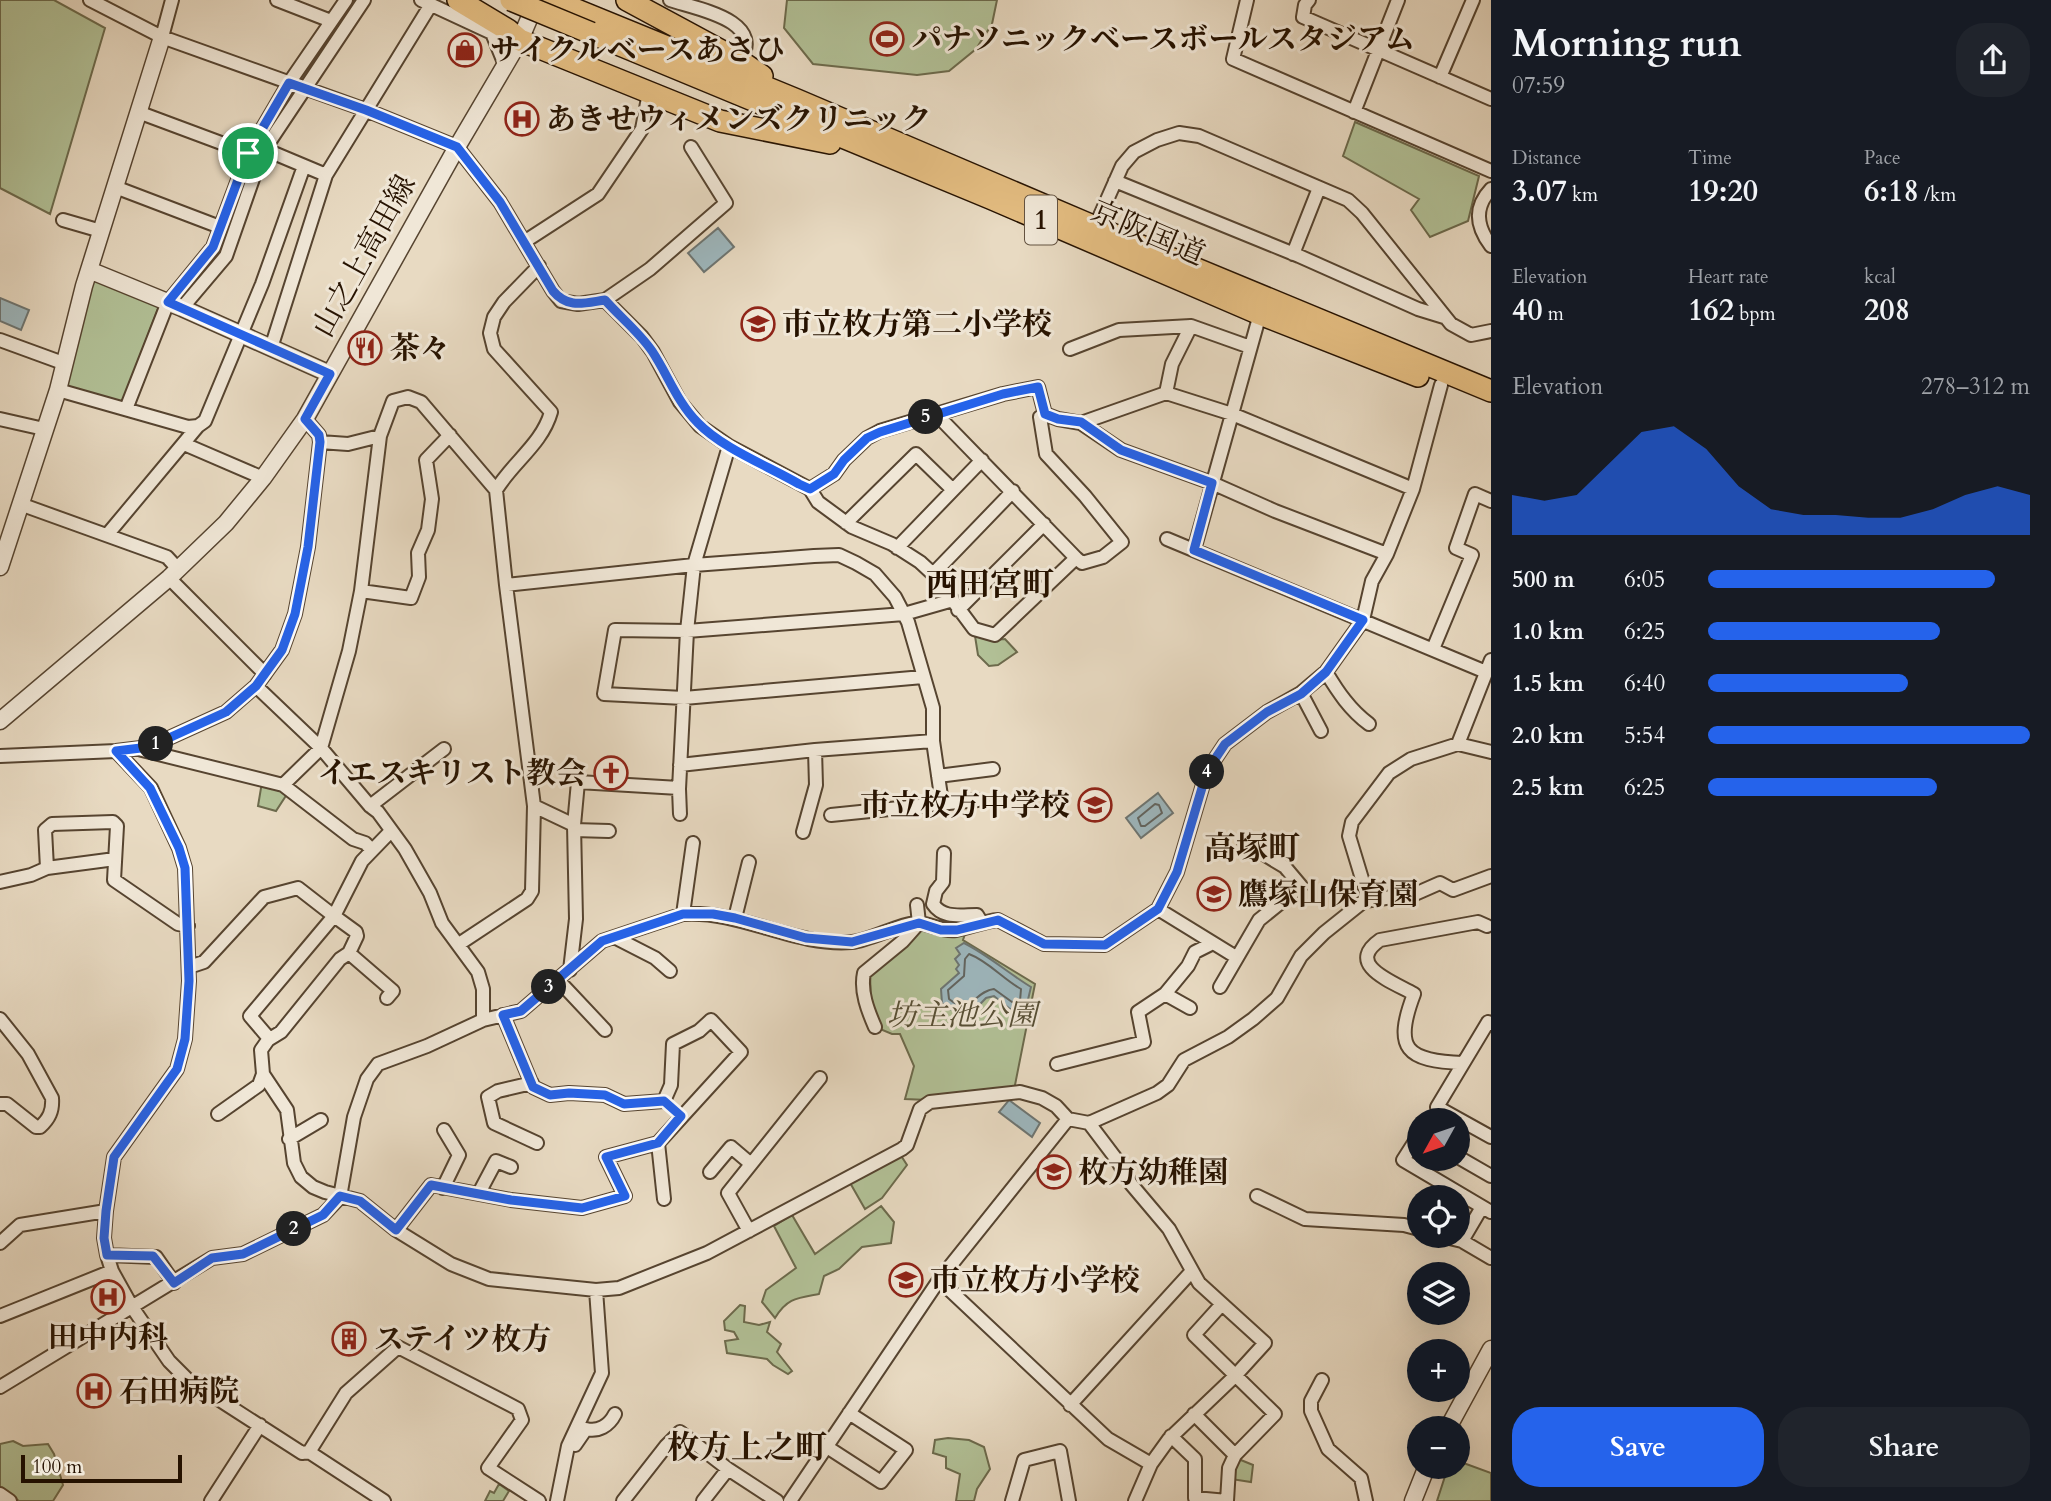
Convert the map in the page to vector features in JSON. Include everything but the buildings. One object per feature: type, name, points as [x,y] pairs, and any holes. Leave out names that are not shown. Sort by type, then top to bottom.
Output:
[{"type":"highway","points":[[457,0],[520,40],[720,121],[828,142],[926,183],[990,198]]},
{"type":"highway","name":"京阪国道","points":[[511,0],[594,26],[797,100],[1491,391]]},
{"type":"highway","name":"京阪国道","points":[[552,0],[594,26],[990,198],[1260,314],[1491,406]]},
{"type":"highway","name":"1","points":[[627,0],[740,61],[797,100]]},
{"type":"street","points":[[90,0],[162,37],[366,110],[457,147],[500,202],[561,301],[578,304],[605,300],[649,269],[726,202],[691,147]]},
{"type":"street","points":[[0,567],[4,541],[20,504],[58,390],[89,270],[172,0]]},
{"type":"street","points":[[277,0],[340,35]]},
{"type":"street","points":[[126,409],[175,305],[213,247],[248,153],[289,83],[346,0]]},
{"type":"street","points":[[175,305],[226,256],[264,149],[364,0]]},
{"type":"street","name":"山之上高田線","points":[[2,717],[174,573],[226,523],[263,478],[305,419],[520,40],[537,0]]},
{"type":"street","points":[[670,0],[740,27],[747,38],[746,52],[740,61]]},
{"type":"street","points":[[1247,0],[1233,58],[1491,171]]},
{"type":"street","points":[[1309,0],[1305,5],[1303,17],[1491,99]]},
{"type":"street","points":[[1354,112],[1398,0]]},
{"type":"street","points":[[1440,77],[1473,0]]},
{"type":"street","points":[[271,348],[326,175],[426,3],[492,33],[505,65]]},
{"type":"street","points":[[524,242],[598,194],[642,128],[649,93]]},
{"type":"street","points":[[138,112],[248,153]]},
{"type":"street","points":[[1096,227],[1122,166],[1134,152],[1157,140],[1179,133],[1199,136],[1348,200],[1362,213],[1451,324],[1471,335],[1489,335]]},
{"type":"street","points":[[264,149],[326,175]]},
{"type":"street","points":[[107,535],[205,421],[262,284],[304,166]]},
{"type":"street","points":[[1115,181],[1418,309],[1446,317]]},
{"type":"street","points":[[115,187],[220,227]]},
{"type":"street","points":[[1293,254],[1319,188]]},
{"type":"street","points":[[1491,189],[1483,198],[1477,216],[1484,237],[1491,246]]},
{"type":"street","points":[[63,220],[101,231]]},
{"type":"street","points":[[496,490],[538,439],[551,412],[494,349],[489,332],[503,302],[539,266]]},
{"type":"street","points":[[89,270],[330,374]]},
{"type":"street","points":[[605,300],[642,337],[680,402],[700,426],[729,446],[810,489],[818,502],[846,523],[920,562],[933,574],[974,629],[996,635],[1076,558]]},
{"type":"street","points":[[1194,550],[1260,314]]},
{"type":"street","points":[[1070,349],[1119,330],[1191,326],[1250,348]]},
{"type":"street","points":[[1166,393],[1172,364],[1191,326]]},
{"type":"street","points":[[0,340],[63,363]]},
{"type":"street","points":[[0,1387],[212,1258],[243,1254],[323,1215],[340,1196],[354,1117],[367,1079],[378,1064],[427,1046],[483,1020],[521,1011],[602,941],[683,914],[713,914],[806,938],[852,942],[919,923],[941,930],[957,930],[998,920],[1044,944],[1105,945],[1158,909],[1177,872],[1207,771],[1225,744],[1267,712],[1301,694],[1326,672],[1363,620],[1372,581],[1387,554],[1413,489],[1441,385]]},
{"type":"street","points":[[810,489],[834,474],[867,438],[936,414],[1003,394],[1038,387],[1045,414]]},
{"type":"street","points":[[58,390],[188,427],[198,426]]},
{"type":"street","points":[[1045,414],[1081,422],[1166,393],[1232,414],[1413,489]]},
{"type":"street","points":[[283,785],[321,748],[349,651],[361,591],[380,436],[393,401],[408,397],[421,402],[496,490],[534,806],[532,891],[527,899],[459,944]]},
{"type":"street","points":[[936,414],[1076,558],[1082,563],[1103,557],[1122,542],[1046,454],[1040,417],[1045,414]]},
{"type":"street","points":[[0,419],[44,429]]},
{"type":"street","points":[[0,756],[149,747],[226,712],[256,686],[282,650],[295,614],[308,547],[320,442],[319,435],[305,419]]},
{"type":"street","points":[[1081,422],[1121,450],[1212,483],[1275,512],[1387,554]]},
{"type":"street","points":[[361,591],[411,598],[419,577],[418,553],[428,530],[432,499],[426,460],[450,435]]},
{"type":"street","points":[[320,442],[348,444],[380,436]]},
{"type":"street","points":[[184,444],[263,478]]},
{"type":"street","points":[[680,814],[687,631],[694,565],[729,446]]},
{"type":"street","points":[[846,523],[916,454],[953,490]]},
{"type":"street","points":[[897,548],[982,460]]},
{"type":"street","points":[[933,574],[1013,491]]},
{"type":"street","points":[[1433,649],[1472,555],[1456,548],[1475,494],[1491,501]]},
{"type":"street","points":[[20,504],[167,557],[174,573],[265,674]]},
{"type":"street","points":[[923,677],[684,698],[604,694],[615,630],[687,631],[904,614],[955,605],[1044,524]]},
{"type":"street","points":[[1167,539],[1433,649],[1489,666],[1458,744]]},
{"type":"street","points":[[506,586],[694,565],[839,555],[875,574],[895,597],[904,614],[933,708],[933,741],[942,803]]},
{"type":"street","points":[[1326,672],[1341,697],[1369,724]]},
{"type":"street","points":[[256,686],[321,748],[378,812],[405,849],[430,893],[443,923],[478,972],[483,989],[483,1020]]},
{"type":"street","points":[[1301,694],[1321,732]]},
{"type":"street","points":[[680,765],[815,750],[933,741]]},
{"type":"street","points":[[1364,901],[1366,892],[1349,836],[1352,822],[1379,785],[1399,765],[1458,744],[1491,752]]},
{"type":"street","points":[[137,749],[283,785],[353,839],[372,849]]},
{"type":"street","points":[[370,806],[444,749]]},
{"type":"street","points":[[803,832],[816,785],[815,750]]},
{"type":"street","points":[[116,751],[150,788],[171,827],[185,868],[189,967],[185,1039],[177,1069],[114,1157],[104,1238],[112,1271],[132,1307],[169,1361],[187,1379],[302,1453],[309,1452],[384,1501]]},
{"type":"street","points":[[938,776],[993,769]]},
{"type":"street","points":[[570,970],[576,919],[574,827],[579,782],[679,788]]},
{"type":"street","points":[[831,815],[978,800]]},
{"type":"street","points":[[534,806],[574,827],[609,831]]},
{"type":"street","points":[[47,867],[45,830],[52,824],[113,822],[117,826],[114,880],[178,924],[188,926]]},
{"type":"street","points":[[268,1040],[250,1016],[334,916],[362,862],[391,831]]},
{"type":"street","points":[[1220,987],[1259,920],[1301,886],[1285,867],[1244,842]]},
{"type":"street","points":[[683,914],[693,843]]},
{"type":"street","points":[[944,853],[943,882],[936,891],[933,904],[939,912],[947,915],[977,915],[982,923]]},
{"type":"street","points":[[0,882],[31,875],[47,867],[116,859]]},
{"type":"street","points":[[735,918],[749,862]]},
{"type":"street","points":[[189,967],[204,962],[264,897],[298,888],[356,932],[357,936],[349,953],[340,959],[281,1032],[268,1040],[261,1049],[263,1074],[287,1110],[294,1163],[301,1177],[313,1187],[360,1201],[396,1230],[450,1264],[489,1279],[596,1290],[619,1288],[707,1253],[902,1149],[907,1145],[920,1109],[930,1102],[1020,1092],[1042,1098],[1056,1106],[1068,1119],[1089,1123],[1157,1093],[1168,1085],[1184,1060],[1228,1037],[1277,998],[1301,956],[1324,933],[1364,901],[1415,894],[1440,883],[1453,890],[1491,876]]},
{"type":"street","points":[[875,1027],[861,1009],[864,973],[919,923],[917,905]]},
{"type":"street","points":[[1158,909],[1236,957]]},
{"type":"street","points":[[1462,1063],[1421,1059],[1409,1048],[1405,1041],[1406,1016],[1414,994],[1373,971],[1366,956],[1370,946],[1380,940],[1478,922],[1487,926]]},
{"type":"street","points":[[614,937],[655,958],[670,971]]},
{"type":"street","points":[[1057,1063],[1144,1042],[1138,1012],[1165,994],[1188,966],[1195,952],[1213,943]]},
{"type":"street","points":[[349,953],[393,991]]},
{"type":"street","points":[[558,980],[605,1030]]},
{"type":"street","points":[[1165,994],[1190,1008]]},
{"type":"street","points":[[503,1015],[533,1087],[550,1095],[605,1095],[624,1104],[664,1101],[681,1116]]},
{"type":"street","points":[[0,1019],[28,1054],[53,1104],[49,1117],[40,1128],[7,1104],[0,1104]]},
{"type":"street","points":[[396,1230],[431,1185],[511,1200],[582,1208],[625,1196],[606,1157],[658,1143],[741,1052],[711,1020],[699,1031],[673,1044],[671,1085],[664,1101]]},
{"type":"street","points":[[1491,1024],[1488,1022],[1437,1107],[1491,1137]]},
{"type":"street","points":[[1390,1034],[1405,1041]]},
{"type":"street","points":[[218,1114],[259,1085],[263,1074]]},
{"type":"street","points":[[749,1231],[728,1193],[820,1078]]},
{"type":"street","points":[[532,1083],[498,1091],[488,1097],[494,1123],[537,1143]]},
{"type":"street","points":[[790,1501],[939,1280],[1068,1119]]},
{"type":"street","points":[[289,1139],[321,1120]]},
{"type":"street","points":[[1089,1123],[1131,1184],[1169,1229],[1199,1283],[1265,1343],[1235,1376],[1171,1436],[1151,1464],[1135,1501]]},
{"type":"street","points":[[443,1188],[459,1155],[444,1130]]},
{"type":"street","points":[[658,1143],[664,1199]]},
{"type":"street","points":[[710,1171],[731,1147],[751,1164]]},
{"type":"street","points":[[479,1193],[496,1161],[511,1167]]},
{"type":"street","points":[[1470,1164],[1491,1176]]},
{"type":"street","points":[[1422,1171],[1486,1210],[1470,1230]]},
{"type":"street","points":[[1257,1196],[1305,1219],[1407,1226]]},
{"type":"street","points":[[0,1243],[20,1225],[106,1211]]},
{"type":"street","points":[[1470,1246],[1491,1258]]},
{"type":"street","points":[[107,1255],[153,1256],[174,1283]]},
{"type":"street","points":[[1070,1405],[1192,1270]]},
{"type":"street","points":[[0,1315],[112,1271]]},
{"type":"street","points":[[939,1280],[1108,1439],[1151,1464]]},
{"type":"street","points":[[557,1501],[568,1446],[602,1373],[596,1290]]},
{"type":"street","points":[[1171,1436],[1195,1459],[1195,1498],[1227,1501],[1229,1468],[1235,1455],[1275,1414],[1194,1335],[1222,1304]]},
{"type":"street","points":[[309,1452],[346,1393],[398,1347],[518,1409],[522,1420],[488,1468],[539,1501]]},
{"type":"street","points":[[1455,1416],[1491,1349]]},
{"type":"street","points":[[1322,1380],[1311,1401],[1311,1411],[1328,1449],[1362,1478],[1366,1501]]},
{"type":"street","points":[[827,1447],[881,1482],[906,1450],[849,1413]]},
{"type":"street","points":[[568,1446],[575,1446],[586,1429],[606,1426],[615,1414]]},
{"type":"street","points":[[1194,1414],[1235,1455]]},
{"type":"street","points":[[211,1501],[260,1425]]},
{"type":"street","points":[[623,1501],[666,1446],[680,1433],[777,1501]]},
{"type":"street","points":[[1012,1501],[1024,1460],[1060,1451],[1069,1501]]},
{"type":"street","points":[[704,1501],[728,1469]]},
{"type":"street","points":[[1413,1501],[1422,1479]]},
{"type":"street","points":[[0,1494],[10,1501]]},
{"type":"green space","points":[[0,0],[54,0],[105,28],[50,214],[0,188]]},
{"type":"green space","name":"パナソニックベースボールスタジアム","points":[[787,0],[997,0],[992,24],[976,49],[949,71],[917,75],[813,64],[784,28]]},
{"type":"green space","points":[[1355,122],[1479,176],[1468,221],[1430,237],[1411,210],[1419,199],[1343,156]]},
{"type":"green space","points":[[92,277],[159,306],[122,403],[63,387]]},
{"type":"green space","points":[[975,636],[1005,639],[1017,652],[998,665],[989,666],[978,655]]},
{"type":"green space","points":[[262,782],[289,791],[276,811],[258,806]]},
{"type":"green space","name":"坊主池公園","points":[[920,930],[934,934],[965,934],[963,940],[1035,984],[1014,1090],[928,1100],[905,1099],[914,1066],[900,1034],[880,1029],[871,1004],[870,973]]},
{"type":"green space","points":[[898,1151],[907,1165],[882,1198],[865,1209],[849,1181]]},
{"type":"green space","points":[[881,1206],[894,1222],[891,1243],[862,1247],[839,1269],[824,1276],[819,1294],[793,1300],[784,1306],[775,1318],[762,1302],[766,1290],[796,1268],[774,1226],[792,1215],[815,1254]]},
{"type":"green space","points":[[740,1305],[745,1306],[744,1322],[759,1325],[770,1322],[767,1332],[781,1344],[777,1352],[792,1371],[788,1374],[767,1359],[727,1353],[725,1341],[738,1339],[734,1332],[725,1330],[724,1321]]},
{"type":"green space","points":[[935,1440],[969,1440],[984,1447],[990,1469],[977,1489],[974,1501],[956,1501],[960,1474],[946,1468],[946,1457],[933,1453]]},
{"type":"green space","points":[[13,1441],[23,1446],[48,1444],[54,1454],[63,1485],[53,1501],[19,1501],[0,1487],[0,1444]]},
{"type":"green space","points":[[1236,1458],[1253,1465],[1251,1482],[1231,1479]]},
{"type":"green space","points":[[1470,1465],[1491,1473],[1491,1501],[1437,1501],[1444,1479],[1470,1479]]},
{"type":"green space","points":[[499,1484],[509,1491],[503,1501],[485,1501],[490,1491],[494,1493]]},
{"type":"water","points":[[718,228],[734,247],[704,272],[688,253]]},
{"type":"water","points":[[0,298],[29,310],[21,330],[0,321]]},
{"type":"water","points":[[1158,793],[1173,813],[1141,838],[1126,818]]},
{"type":"water","points":[[964,943],[1031,987],[1026,1008],[1010,1009],[994,996],[986,998],[971,1011],[960,1013],[942,1003],[941,989],[959,973],[956,969],[959,965],[955,959],[960,954],[956,948]]},
{"type":"water","points":[[1009,1100],[1040,1123],[1032,1137],[999,1112]]},
{"type":"waterway","points":[[299,83],[354,0]]},
{"type":"waterway","points":[[264,139],[294,89]]},
{"type":"waterway","points":[[178,301],[218,252],[257,152]]},
{"type":"place","name":"パナソニックベースボールスタジアム","points":[[887,39]]},
{"type":"place","name":"サイクルベースあさひ","points":[[465,50]]},
{"type":"place","name":"あきせウィメンズクリニック","points":[[522,119]]},
{"type":"place","name":"市立枚方第二小学校","points":[[758,324]]},
{"type":"place","name":"茶々","points":[[365,348]]},
{"type":"place","name":"イエスキリスト教会","points":[[611,773]]},
{"type":"place","name":"市立枚方中学校","points":[[1095,805]]},
{"type":"place","name":"鷹塚山保育園","points":[[1214,894]]},
{"type":"place","name":"枚方幼稚園","points":[[1054,1172]]},
{"type":"place","name":"市立枚方小学校","points":[[906,1280]]},
{"type":"place","name":"田中内科","points":[[108,1297]]},
{"type":"place","name":"ステイツ枚方","points":[[349,1339]]},
{"type":"place","name":"石田病院","points":[[94,1391]]},
{"type":"district","name":"西田宮町","points":[[990,585]]},
{"type":"district","name":"高塚町","points":[[1252,849]]},
{"type":"district","name":"枚方上之町","points":[[747,1448]]},
{"type":"route","points":[[289,83],[366,110],[457,147],[500,202],[561,301],[578,304],[605,300],[642,337],[680,402],[700,426],[729,446],[810,489],[834,474],[867,438],[880,432],[1003,394],[1038,387],[1045,414],[1081,422],[1121,450],[1212,483],[1194,550],[1363,620],[1326,672],[1301,694],[1267,712],[1225,744],[1207,771],[1168,894],[1158,909],[1105,945],[1044,944],[998,920],[957,930],[941,930],[919,923],[852,942],[806,938],[713,914],[683,914],[602,941],[521,1011],[503,1015],[533,1087],[550,1095],[605,1095],[624,1104],[664,1101],[681,1116],[658,1143],[606,1157],[625,1196],[582,1208],[511,1200],[431,1185],[396,1230],[360,1201],[340,1196],[323,1215],[243,1254],[212,1258],[174,1283],[156,1257],[107,1255],[104,1238],[114,1157],[177,1069],[185,1039],[189,981],[185,868],[179,848],[150,788],[116,751],[149,747],[189,731],[226,712],[256,686],[282,650],[295,614],[308,547],[320,442],[319,435],[305,419],[330,374],[168,302],[213,247],[248,153],[289,83]]}]
